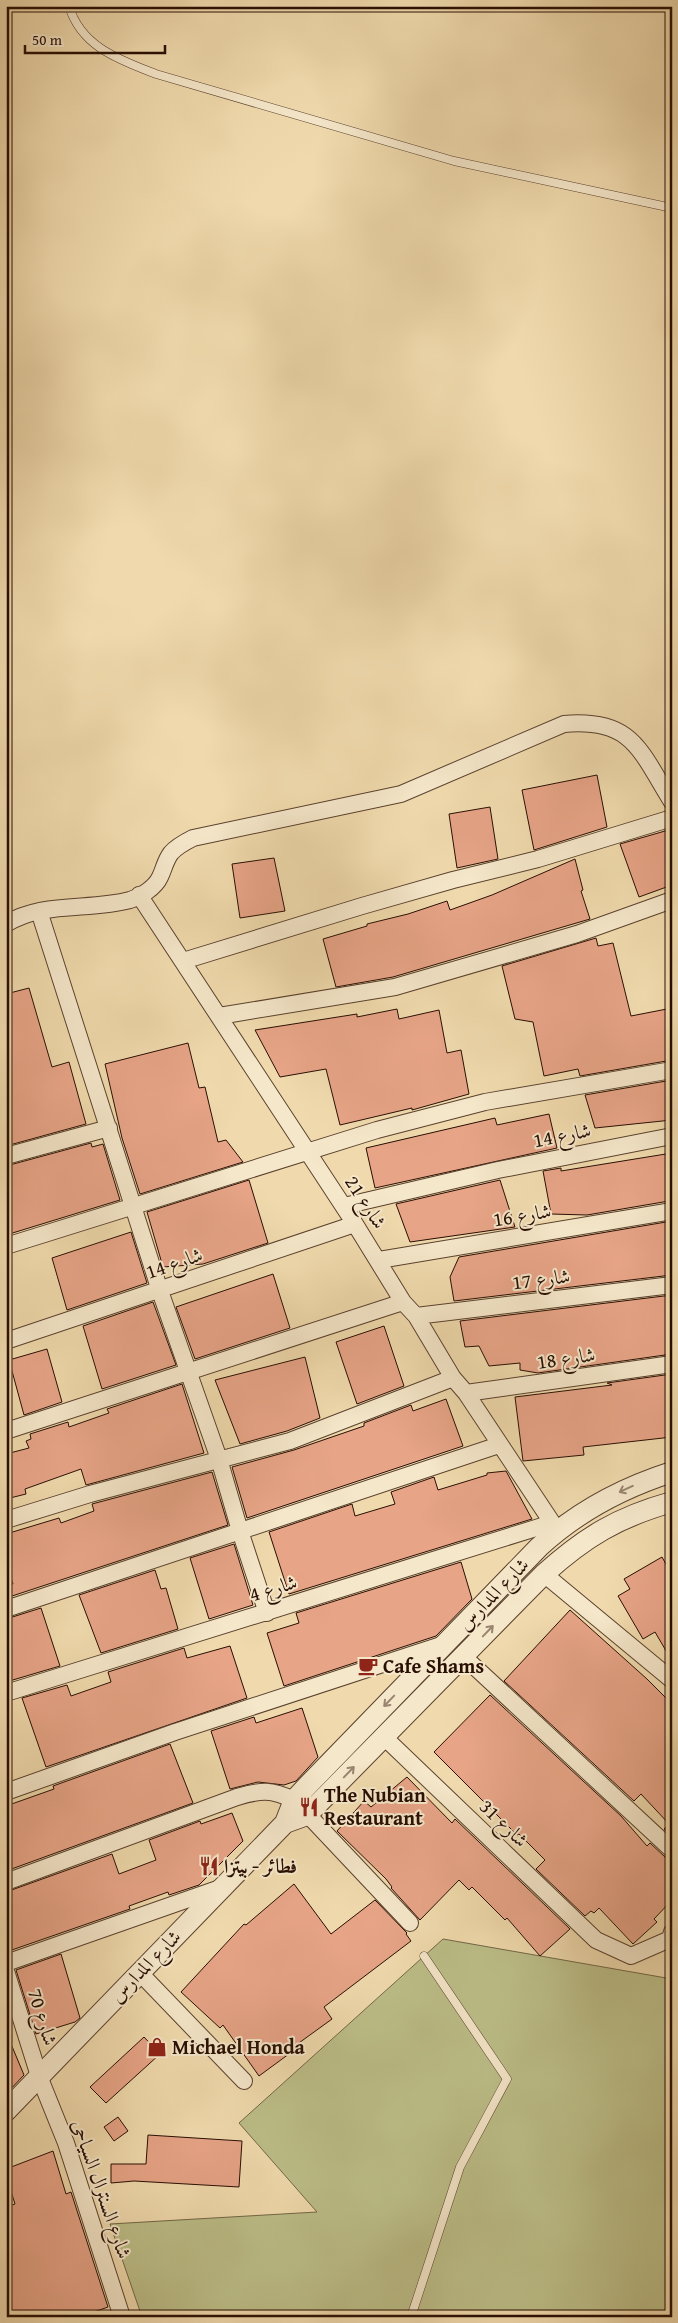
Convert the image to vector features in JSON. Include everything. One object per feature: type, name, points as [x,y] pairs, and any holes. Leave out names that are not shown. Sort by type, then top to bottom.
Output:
[{"type":"street","points":[[6,924],[39,911],[130,900],[147,892],[160,879],[163,866],[171,854],[181,844],[193,838],[401,794],[564,724],[588,722],[597,724],[613,728],[633,741],[672,802]]},
{"type":"street","points":[[183,961],[362,906],[453,880],[538,859],[672,818]]},
{"type":"street","name":"شارع 21","points":[[139,896],[344,1206],[379,1260],[403,1302],[416,1316],[453,1378],[466,1393],[555,1526]]},
{"type":"street","points":[[219,1016],[395,987],[577,934],[672,900]]},
{"type":"street","points":[[39,911],[134,1204],[160,1291],[219,1459],[267,1613]]},
{"type":"street","points":[[6,1246],[134,1204],[377,1130],[486,1102],[672,1070]]},
{"type":"street","points":[[6,1156],[109,1128]]},
{"type":"street","name":"شارع 14","points":[[344,1206],[498,1170],[672,1136]]},
{"type":"street","name":"شارع 16","points":[[379,1260],[672,1211]]},
{"type":"street","name":"شارع 14","points":[[6,1341],[160,1291],[355,1224]]},
{"type":"street","name":"شارع 17","points":[[416,1316],[672,1285]]},
{"type":"street","points":[[6,1431],[403,1302]]},
{"type":"street","name":"شارع 18","points":[[466,1393],[672,1364]]},
{"type":"street","points":[[6,1520],[90,1494],[290,1441],[453,1378]]},
{"type":"street","points":[[6,1609],[500,1445]]},
{"type":"street","name":"شارع المدارس","points":[[301,1808],[444,1644],[555,1526],[605,1499],[642,1482],[672,1472]]},
{"type":"street","name":"شارع المدارس","points":[[6,2111],[285,1823],[384,1736],[544,1574],[574,1547],[604,1527],[636,1513],[672,1502]]},
{"type":"street","name":"شارع 4","points":[[6,1693],[555,1526]]},
{"type":"street","points":[[544,1574],[672,1680]]},
{"type":"street","points":[[6,1792],[175,1732],[444,1644]]},
{"type":"street","points":[[463,1656],[672,1850]]},
{"type":"street","name":"شارع 31","points":[[384,1736],[596,1940],[631,1956],[670,1939],[672,1932]]},
{"type":"street","points":[[6,1882],[251,1793],[264,1791],[278,1792],[301,1808],[410,1923]]},
{"type":"street","points":[[6,1963],[223,1886]]},
{"type":"street","name":"شارع 70","points":[[6,1971],[39,2076]]},
{"type":"street","points":[[139,1972],[244,2081]]},
{"type":"street","name":"شارع السنترال السياحى","points":[[39,2076],[66,2143],[122,2317]]},
{"type":"lane","points":[[69,6],[87,39],[118,60],[156,74],[454,160],[672,208]]},
{"type":"lane","points":[[411,2317],[460,2167],[507,2079],[424,1956]]},
{"type":"green space","points":[[443,1939],[672,1979],[672,2317],[142,2317],[110,2224],[317,2212],[239,2123]]},
{"type":"building","points":[[597,775],[607,827],[534,850],[522,790]]},
{"type":"building","points":[[490,807],[498,859],[457,868],[449,814]]},
{"type":"building","points":[[672,829],[672,885],[639,897],[620,844]]},
{"type":"building","points":[[274,858],[285,911],[240,918],[232,864]]},
{"type":"building","points":[[575,859],[583,890],[581,891],[590,919],[393,977],[336,987],[323,939],[447,901],[450,910],[492,895]]},
{"type":"building","points":[[596,938],[598,946],[613,943],[631,1016],[672,1008],[672,1060],[580,1076],[578,1069],[544,1076],[533,1022],[515,1019],[502,966]]},
{"type":"building","points":[[29,988],[52,1067],[69,1062],[86,1124],[6,1146],[6,994]]},
{"type":"building","points":[[397,1009],[399,1019],[439,1010],[447,1053],[461,1050],[469,1094],[412,1110],[412,1108],[340,1125],[326,1069],[280,1077],[255,1030],[357,1014],[357,1017]]},
{"type":"building","points":[[188,1043],[199,1088],[205,1087],[218,1142],[226,1140],[243,1162],[140,1194],[122,1138],[105,1064]]},
{"type":"building","points":[[672,1080],[672,1120],[595,1128],[585,1095]]},
{"type":"building","points":[[549,1114],[557,1148],[375,1188],[366,1148],[495,1118],[497,1125]]},
{"type":"building","points":[[91,1143],[92,1147],[103,1144],[120,1200],[6,1235],[6,1166]]},
{"type":"building","points":[[672,1153],[672,1195],[668,1195],[669,1201],[587,1215],[551,1214],[543,1171],[561,1168],[561,1171]]},
{"type":"building","points":[[249,1180],[268,1243],[203,1264],[163,1267],[147,1212]]},
{"type":"building","points":[[500,1180],[515,1227],[410,1242],[396,1204]]},
{"type":"building","points":[[672,1221],[672,1275],[454,1301],[450,1277],[459,1257]]},
{"type":"building","points":[[131,1232],[147,1283],[67,1310],[52,1258]]},
{"type":"building","points":[[273,1274],[290,1328],[195,1359],[176,1307]]},
{"type":"building","points":[[672,1295],[672,1354],[538,1373],[520,1370],[520,1363],[489,1366],[479,1346],[465,1347],[460,1321]]},
{"type":"building","points":[[153,1302],[176,1365],[102,1389],[83,1326]]},
{"type":"building","points":[[384,1326],[404,1386],[357,1404],[336,1342]]},
{"type":"building","points":[[47,1349],[62,1402],[24,1415],[9,1360]]},
{"type":"building","points":[[305,1357],[320,1418],[287,1431],[240,1444],[215,1380]]},
{"type":"building","points":[[672,1374],[672,1437],[583,1447],[584,1455],[523,1461],[515,1397],[612,1385],[607,1383]]},
{"type":"building","points":[[182,1384],[204,1453],[86,1485],[81,1469],[25,1489],[26,1494],[6,1499],[6,1454],[29,1448],[26,1441],[31,1439],[30,1434],[68,1422],[69,1427],[109,1413],[107,1409]]},
{"type":"building","points":[[446,1399],[463,1446],[247,1518],[232,1467],[294,1450],[364,1426],[364,1423],[411,1405],[413,1411]]},
{"type":"building","points":[[506,1471],[532,1519],[289,1594],[269,1532],[352,1504],[355,1516],[395,1504],[391,1492],[434,1477],[438,1490],[487,1475],[487,1473]]},
{"type":"building","points":[[212,1472],[228,1525],[6,1598],[6,1586],[13,1584],[6,1562],[6,1534],[59,1518],[61,1523],[94,1511],[92,1504]]},
{"type":"building","points":[[234,1544],[253,1605],[209,1619],[190,1558]]},
{"type":"building","points":[[662,1557],[672,1575],[672,1661],[655,1632],[643,1639],[618,1596],[630,1589],[624,1579]]},
{"type":"building","points":[[461,1562],[472,1599],[436,1636],[284,1686],[267,1633],[299,1623],[296,1613]]},
{"type":"building","points":[[155,1570],[161,1589],[166,1588],[178,1629],[101,1653],[79,1595]]},
{"type":"building","points":[[41,1608],[60,1666],[6,1682],[6,1619]]},
{"type":"building","points":[[570,1610],[672,1704],[672,1836],[664,1829],[669,1824],[641,1794],[634,1801],[504,1681]]},
{"type":"building","points":[[230,1646],[247,1698],[46,1767],[22,1698],[67,1685],[71,1696],[111,1682],[108,1672],[184,1648],[187,1658]]},
{"type":"building","points":[[490,1695],[621,1816],[647,1846],[650,1843],[665,1857],[672,1860],[672,1900],[654,1919],[657,1922],[633,1944],[599,1908],[594,1913],[591,1911],[585,1916],[536,1869],[545,1860],[519,1834],[517,1835],[434,1752]]},
{"type":"building","points":[[302,1708],[318,1757],[296,1781],[284,1785],[258,1782],[230,1789],[211,1731],[254,1717],[256,1723]]},
{"type":"building","points":[[170,1744],[193,1803],[6,1871],[6,1806],[54,1789],[53,1786]]},
{"type":"building","points":[[407,1777],[452,1823],[455,1819],[570,1929],[540,1956],[507,1918],[505,1920],[472,1887],[469,1890],[459,1880],[420,1920],[391,1888],[386,1879],[337,1831],[364,1801],[371,1807]]},
{"type":"building","points":[[232,1813],[243,1841],[199,1885],[169,1895],[168,1892],[129,1906],[130,1909],[6,1952],[6,1892],[112,1854],[119,1874],[156,1860],[149,1840],[200,1821],[201,1824]]},
{"type":"building","points":[[294,1884],[331,1934],[375,1900],[407,1933],[411,1941],[324,2007],[332,2019],[292,2048],[293,2051],[259,2076],[223,2025],[220,2028],[181,1992],[244,1924],[246,1925]]},
{"type":"building","points":[[61,1954],[80,2018],[75,2022],[36,2034],[16,1970]]},
{"type":"building","points":[[6,2032],[24,2075],[6,2094]]},
{"type":"building","points":[[144,2037],[160,2054],[106,2103],[90,2087]]},
{"type":"building","points":[[118,2117],[128,2131],[114,2141],[104,2127]]},
{"type":"building","points":[[148,2135],[242,2141],[239,2187],[134,2181],[111,2183],[111,2164],[146,2164]]},
{"type":"building","points":[[53,2151],[66,2194],[71,2192],[108,2307],[80,2317],[6,2317],[6,2207],[15,2204],[6,2176],[6,2169]]},
{"type":"place","name":"Cafe Shams","points":[[368,1666]]},
{"type":"place","name":"The Nubian Restaurant","points":[[309,1807]]},
{"type":"place","name":"فطائر - بيتزا","points":[[209,1866]]},
{"type":"place","name":"Michael Honda","points":[[157,2047]]}]
